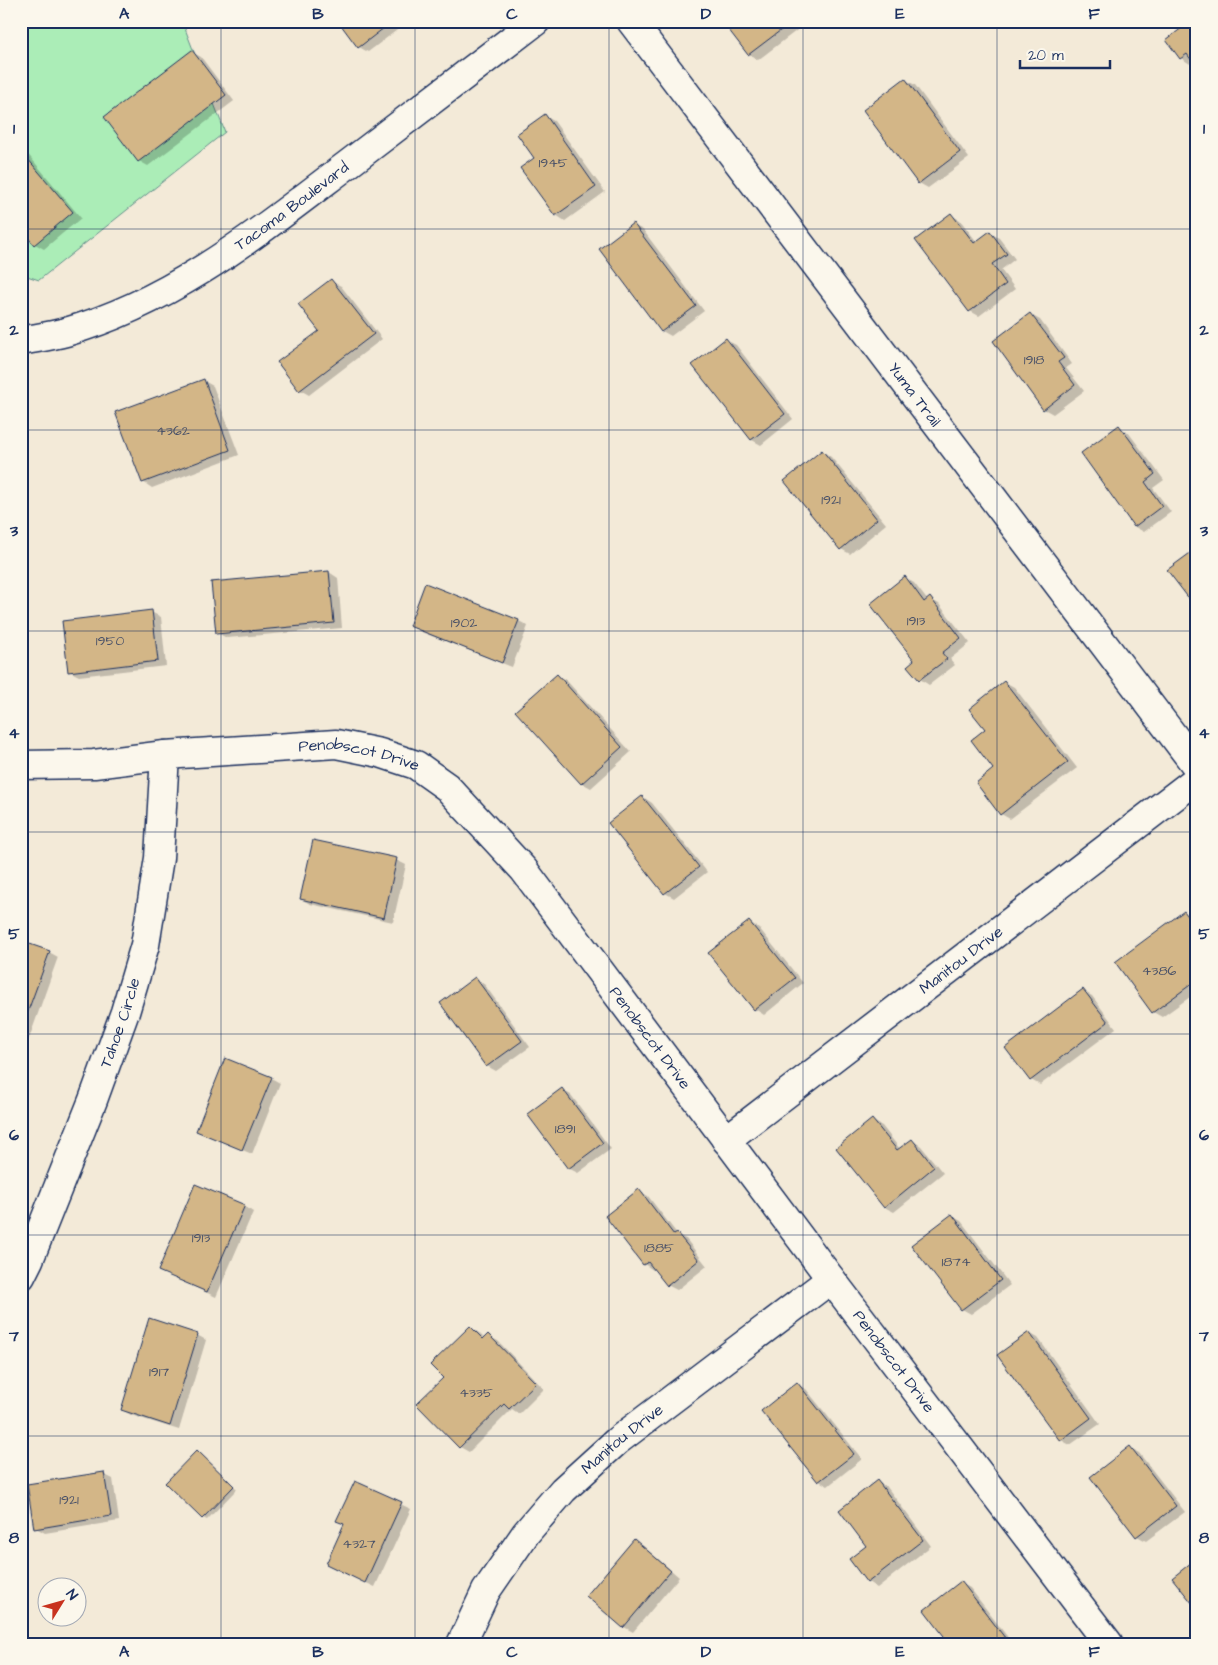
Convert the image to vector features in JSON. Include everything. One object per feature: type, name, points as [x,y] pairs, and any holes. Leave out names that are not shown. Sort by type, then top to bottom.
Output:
[{"type":"street","name":"Tacoma Boulevard","points":[[21,341],[66,332],[113,315],[156,296],[207,268],[264,228],[536,21]]},
{"type":"street","name":"Yuma Trail","points":[[631,21],[1197,767]]},
{"type":"street","name":"Penobscot Drive","points":[[21,765],[94,764],[165,755],[336,744],[380,753],[416,766],[447,786],[524,870],[831,1279],[1109,1644]]},
{"type":"street","name":"Tahoe Circle","points":[[21,1276],[30,1260],[93,1100],[125,1012],[145,945],[159,858],[165,755]]},
{"type":"street","name":"Manitou Drive","points":[[726,1140],[1197,779]]},
{"type":"street","name":"Manitou Drive","points":[[460,1644],[486,1591],[526,1533],[563,1490],[618,1441],[831,1279]]},
{"type":"green space","points":[[28,21],[182,21],[225,132],[39,280],[21,274],[21,39],[30,23]]},
{"type":"building","points":[[338,21],[393,21],[358,48]]},
{"type":"building","points":[[722,21],[793,21],[748,55]]},
{"type":"building","points":[[1191,21],[1197,21],[1197,68],[1187,54],[1180,59],[1166,40]]},
{"type":"building","points":[[192,50],[226,95],[138,162],[104,117]]},
{"type":"building","points":[[905,78],[960,152],[918,184],[863,110]]},
{"type":"building","points":[[545,114],[596,187],[555,216],[520,168],[534,158],[517,134]]},
{"type":"building","points":[[21,151],[73,212],[34,245],[21,229]]},
{"type":"building","points":[[951,213],[974,243],[990,231],[1007,254],[992,264],[1006,284],[969,312],[915,240]]},
{"type":"building","points":[[633,223],[696,306],[661,332],[599,249]]},
{"type":"building","points":[[331,279],[374,334],[299,391],[277,362],[319,331],[298,304]]},
{"type":"building","points":[[1030,313],[1064,358],[1058,362],[1075,385],[1043,410],[993,341]]},
{"type":"building","points":[[726,338],[785,414],[751,440],[692,365]]},
{"type":"building","points":[[204,379],[230,450],[142,483],[115,412]]},
{"type":"building","points":[[1119,425],[1155,474],[1145,482],[1162,506],[1134,527],[1081,453]]},
{"type":"building","points":[[822,450],[877,519],[840,550],[784,481]]},
{"type":"building","points":[[1197,548],[1197,609],[1167,570]]},
{"type":"building","points":[[329,571],[334,623],[216,634],[211,582]]},
{"type":"building","points":[[905,576],[924,602],[930,597],[961,638],[942,653],[947,659],[919,680],[907,666],[914,660],[870,604]]},
{"type":"building","points":[[425,583],[519,620],[502,663],[409,626]]},
{"type":"building","points":[[152,610],[158,661],[68,672],[62,621]]},
{"type":"building","points":[[557,674],[622,747],[581,784],[515,711]]},
{"type":"building","points":[[1004,681],[1068,762],[1000,815],[976,783],[993,769],[971,740],[985,729],[969,709]]},
{"type":"building","points":[[642,796],[699,867],[664,894],[608,823]]},
{"type":"building","points":[[313,840],[397,858],[384,918],[300,899]]},
{"type":"building","points":[[1184,911],[1197,928],[1197,980],[1152,1013],[1115,962]]},
{"type":"building","points":[[749,921],[795,978],[754,1010],[708,953]]},
{"type":"building","points":[[21,941],[50,951],[21,1030]]},
{"type":"building","points":[[475,977],[522,1041],[486,1067],[440,1003]]},
{"type":"building","points":[[1083,989],[1108,1022],[1030,1081],[1005,1048]]},
{"type":"building","points":[[225,1058],[272,1077],[242,1150],[196,1131]]},
{"type":"building","points":[[562,1088],[603,1143],[568,1169],[527,1114]]},
{"type":"building","points":[[872,1119],[897,1150],[912,1139],[934,1167],[884,1208],[836,1148]]},
{"type":"building","points":[[195,1184],[245,1205],[207,1292],[158,1271]]},
{"type":"building","points":[[639,1189],[674,1235],[677,1233],[699,1260],[667,1286],[648,1262],[643,1265],[605,1216]]},
{"type":"building","points":[[952,1214],[1001,1280],[961,1310],[911,1245]]},
{"type":"building","points":[[149,1318],[198,1334],[170,1426],[121,1410]]},
{"type":"building","points":[[470,1326],[483,1339],[488,1334],[536,1383],[509,1409],[504,1404],[459,1448],[416,1404],[443,1378],[430,1365]]},
{"type":"building","points":[[1029,1332],[1091,1418],[1060,1441],[997,1355]]},
{"type":"building","points":[[797,1382],[854,1454],[818,1482],[761,1411]]},
{"type":"building","points":[[1130,1446],[1176,1506],[1136,1537],[1090,1477]]},
{"type":"building","points":[[197,1450],[234,1486],[202,1519],[165,1483]]},
{"type":"building","points":[[104,1472],[111,1516],[34,1529],[27,1484]]},
{"type":"building","points":[[877,1480],[923,1540],[867,1583],[849,1559],[866,1546],[839,1510]]},
{"type":"building","points":[[355,1481],[402,1502],[365,1583],[326,1564],[344,1524],[336,1521]]},
{"type":"building","points":[[634,1539],[671,1571],[623,1628],[586,1596]]},
{"type":"building","points":[[1197,1558],[1197,1609],[1172,1578]]},
{"type":"building","points":[[961,1581],[1009,1643],[950,1644],[924,1610]]}]
